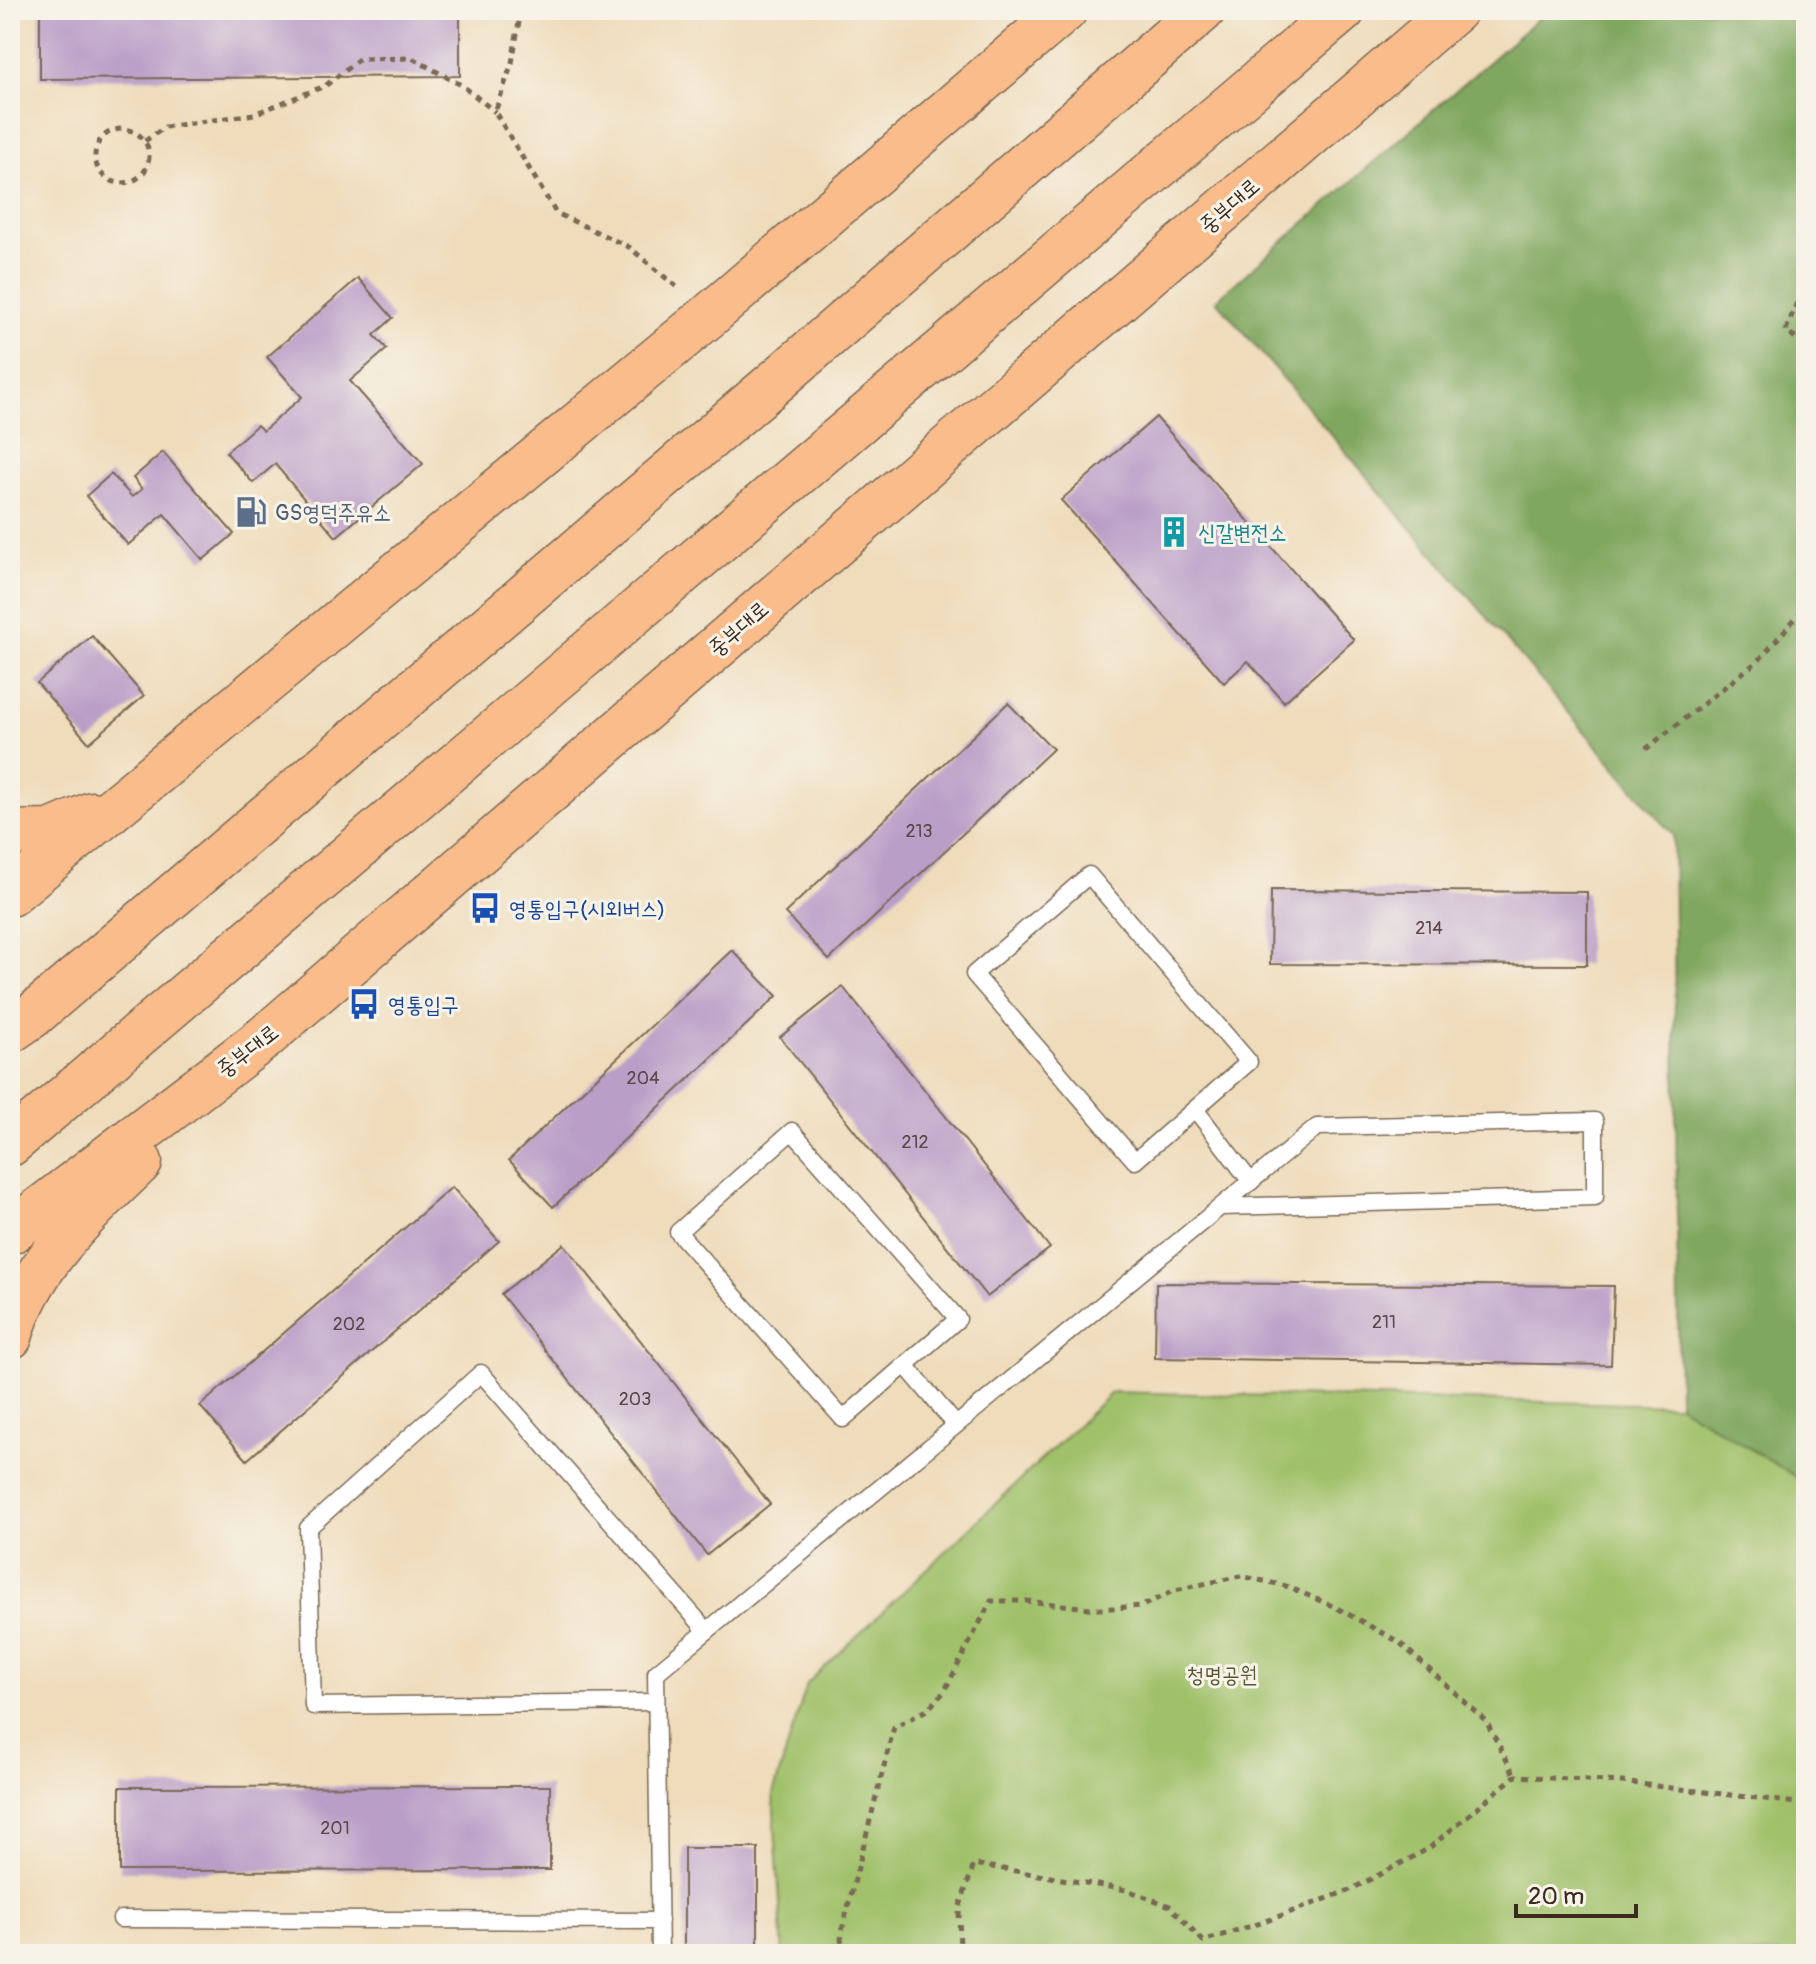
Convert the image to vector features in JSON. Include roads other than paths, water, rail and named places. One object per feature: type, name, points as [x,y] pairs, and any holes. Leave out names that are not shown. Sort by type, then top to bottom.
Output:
[{"type":"main road","points":[[10,894],[710,315],[1065,10]]},
{"type":"main road","points":[[10,1031],[32,1016],[755,399],[1203,10]]},
{"type":"main road","points":[[10,1144],[1343,10]]},
{"type":"main road","name":"중부대로","points":[[10,1232],[264,1038],[1455,10]]},
{"type":"main road","points":[[10,833],[50,832],[117,804]]},
{"type":"main road","points":[[10,1337],[17,1312],[65,1236],[264,1038]]},
{"type":"lane","points":[[1089,875],[1249,1062],[1195,1109],[1135,1161],[974,974],[1089,875]]},
{"type":"lane","points":[[1195,1109],[1251,1182]]},
{"type":"lane","points":[[660,1954],[656,1673],[1220,1207],[1251,1182],[1317,1127],[1595,1121],[1595,1197],[1220,1207]]},
{"type":"lane","points":[[792,1131],[958,1319],[905,1365],[843,1419],[678,1232],[792,1131]]},
{"type":"lane","points":[[905,1365],[956,1425]]},
{"type":"lane","points":[[656,1702],[313,1706],[308,1528],[481,1373],[707,1631]]},
{"type":"lane","points":[[121,1919],[660,1921]]},
{"type":"place","name":"GS영덕주유소","points":[[251,512]]},
{"type":"place","name":"신갈변전소","points":[[1174,532]]},
{"type":"place","name":"영통입구(시외버스)","points":[[485,908]]},
{"type":"place","name":"영통입구","points":[[364,1004]]},
{"type":"park label","name":"청명공원","points":[[1222,1674]]}]
